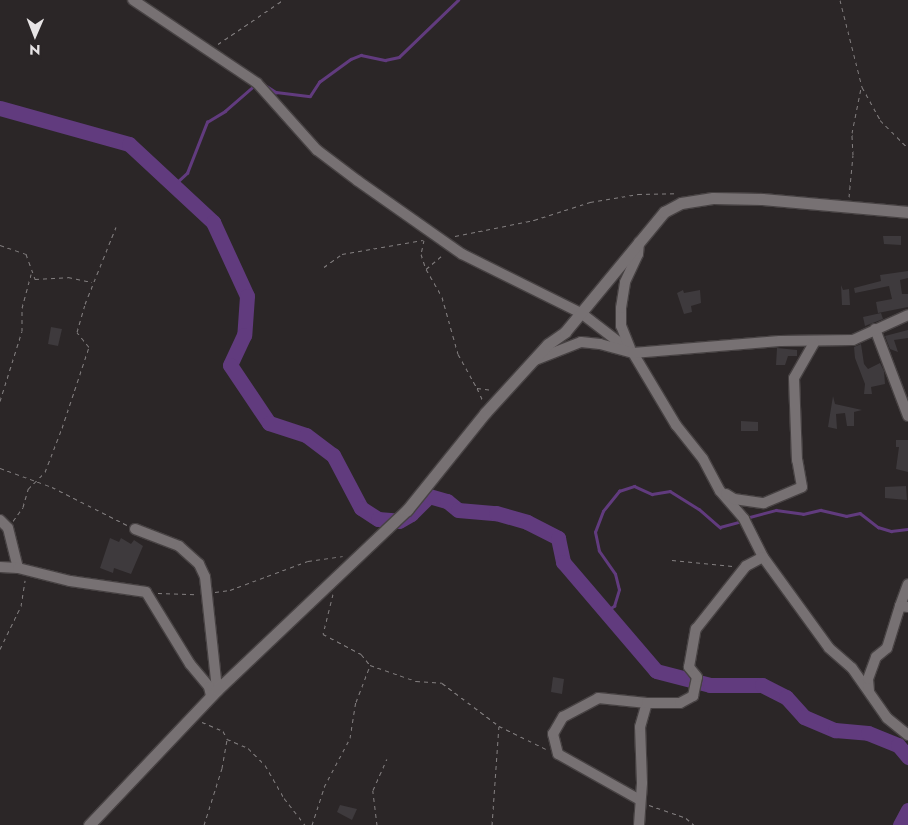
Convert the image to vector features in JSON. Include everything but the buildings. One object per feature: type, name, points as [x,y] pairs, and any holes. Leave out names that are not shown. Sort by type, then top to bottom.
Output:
[{"type":"street","points":[[134,0],[257,83],[317,150],[438,237],[534,292],[581,313],[632,353]]},
{"type":"street","points":[[89,825],[214,693],[418,498],[485,413],[532,361],[581,313],[664,212],[691,201],[762,199],[908,212]]},
{"type":"street","points":[[640,242],[638,254],[625,282],[620,318],[624,335],[632,353],[676,425],[703,458],[720,491],[744,519],[763,557],[829,648],[852,668],[887,718],[908,734]]},
{"type":"street","points":[[532,361],[581,342],[632,353],[780,342],[814,343],[853,340],[908,315]]},
{"type":"street","points":[[875,329],[908,416]]},
{"type":"street","points":[[720,491],[734,499],[764,503],[802,487],[797,460],[794,378],[814,343]]},
{"type":"street","points":[[0,520],[8,528],[21,568]]},
{"type":"street","points":[[135,528],[179,546],[199,564],[205,577],[214,693]]},
{"type":"street","points":[[640,800],[558,754],[553,744],[556,725],[574,710],[598,698],[647,703],[680,703],[693,696],[697,678],[689,668],[696,629],[746,566],[763,557]]},
{"type":"street","points":[[0,567],[21,568],[70,581],[146,592],[190,664],[214,693]]},
{"type":"street","points":[[869,692],[868,679],[876,657],[887,648],[904,606],[908,584]]},
{"type":"street","points":[[639,825],[640,727],[647,703]]},
{"type":"path","points":[[208,49],[257,20],[283,0]]},
{"type":"path","points":[[840,0],[862,87],[880,120],[908,148]]},
{"type":"path","points":[[848,206],[854,155],[852,133],[862,87]]},
{"type":"path","points":[[324,267],[342,254],[514,225],[590,202],[638,194],[676,192],[691,201]]},
{"type":"path","points":[[8,528],[22,507],[28,489],[37,482],[62,428],[90,347],[77,332],[92,282],[116,227]]},
{"type":"path","points":[[425,239],[422,254],[426,269],[442,297],[458,354],[477,388],[485,413]]},
{"type":"path","points":[[0,245],[26,254],[34,279],[68,277],[92,282]]},
{"type":"path","points":[[426,269],[452,246]]},
{"type":"path","points":[[0,401],[22,331],[22,308],[31,274]]},
{"type":"path","points":[[477,388],[505,392]]},
{"type":"path","points":[[0,468],[37,482],[135,528]]},
{"type":"path","points":[[146,592],[206,594],[230,590],[308,561],[358,556]]},
{"type":"path","points":[[672,560],[690,564],[746,566]]},
{"type":"path","points":[[0,649],[21,606],[21,568]]},
{"type":"path","points":[[333,579],[333,597],[323,634],[361,654],[370,665],[416,681],[442,682],[499,726],[558,754]]},
{"type":"path","points":[[312,825],[324,787],[350,738],[356,702],[371,669],[370,665]]},
{"type":"path","points":[[188,721],[223,731],[227,739],[222,768],[204,825]]},
{"type":"path","points":[[492,825],[499,726]]},
{"type":"path","points":[[227,739],[248,748],[265,765],[284,798],[306,825]]},
{"type":"path","points":[[377,825],[373,790],[387,759]]},
{"type":"path","points":[[640,800],[686,818],[694,825]]},
{"type":"waterway","points":[[262,83],[276,92],[310,96],[319,82],[351,59],[361,55],[385,60],[399,57],[458,0]]},
{"type":"waterway","points":[[174,185],[187,173],[207,122],[225,111],[255,85]]},
{"type":"waterway","points":[[0,108],[129,144],[213,222],[247,296],[244,335],[230,365],[269,423],[306,435],[333,455],[361,508],[378,519],[399,521],[411,514],[429,496],[447,501],[458,510],[496,513],[527,522],[558,538],[563,562],[656,671],[710,685],[762,685],[786,697],[804,717],[835,730],[868,733],[898,745],[908,757]]},
{"type":"waterway","points":[[604,612],[614,606],[619,590],[615,574],[599,551],[595,532],[603,511],[619,491],[634,486],[652,494],[670,491],[699,509],[720,527],[742,521]]},
{"type":"waterway","points":[[746,518],[776,510],[803,514],[821,510],[846,516],[860,513],[878,527],[891,531],[908,529]]},
{"type":"waterway","points":[[900,825],[908,810]]}]
